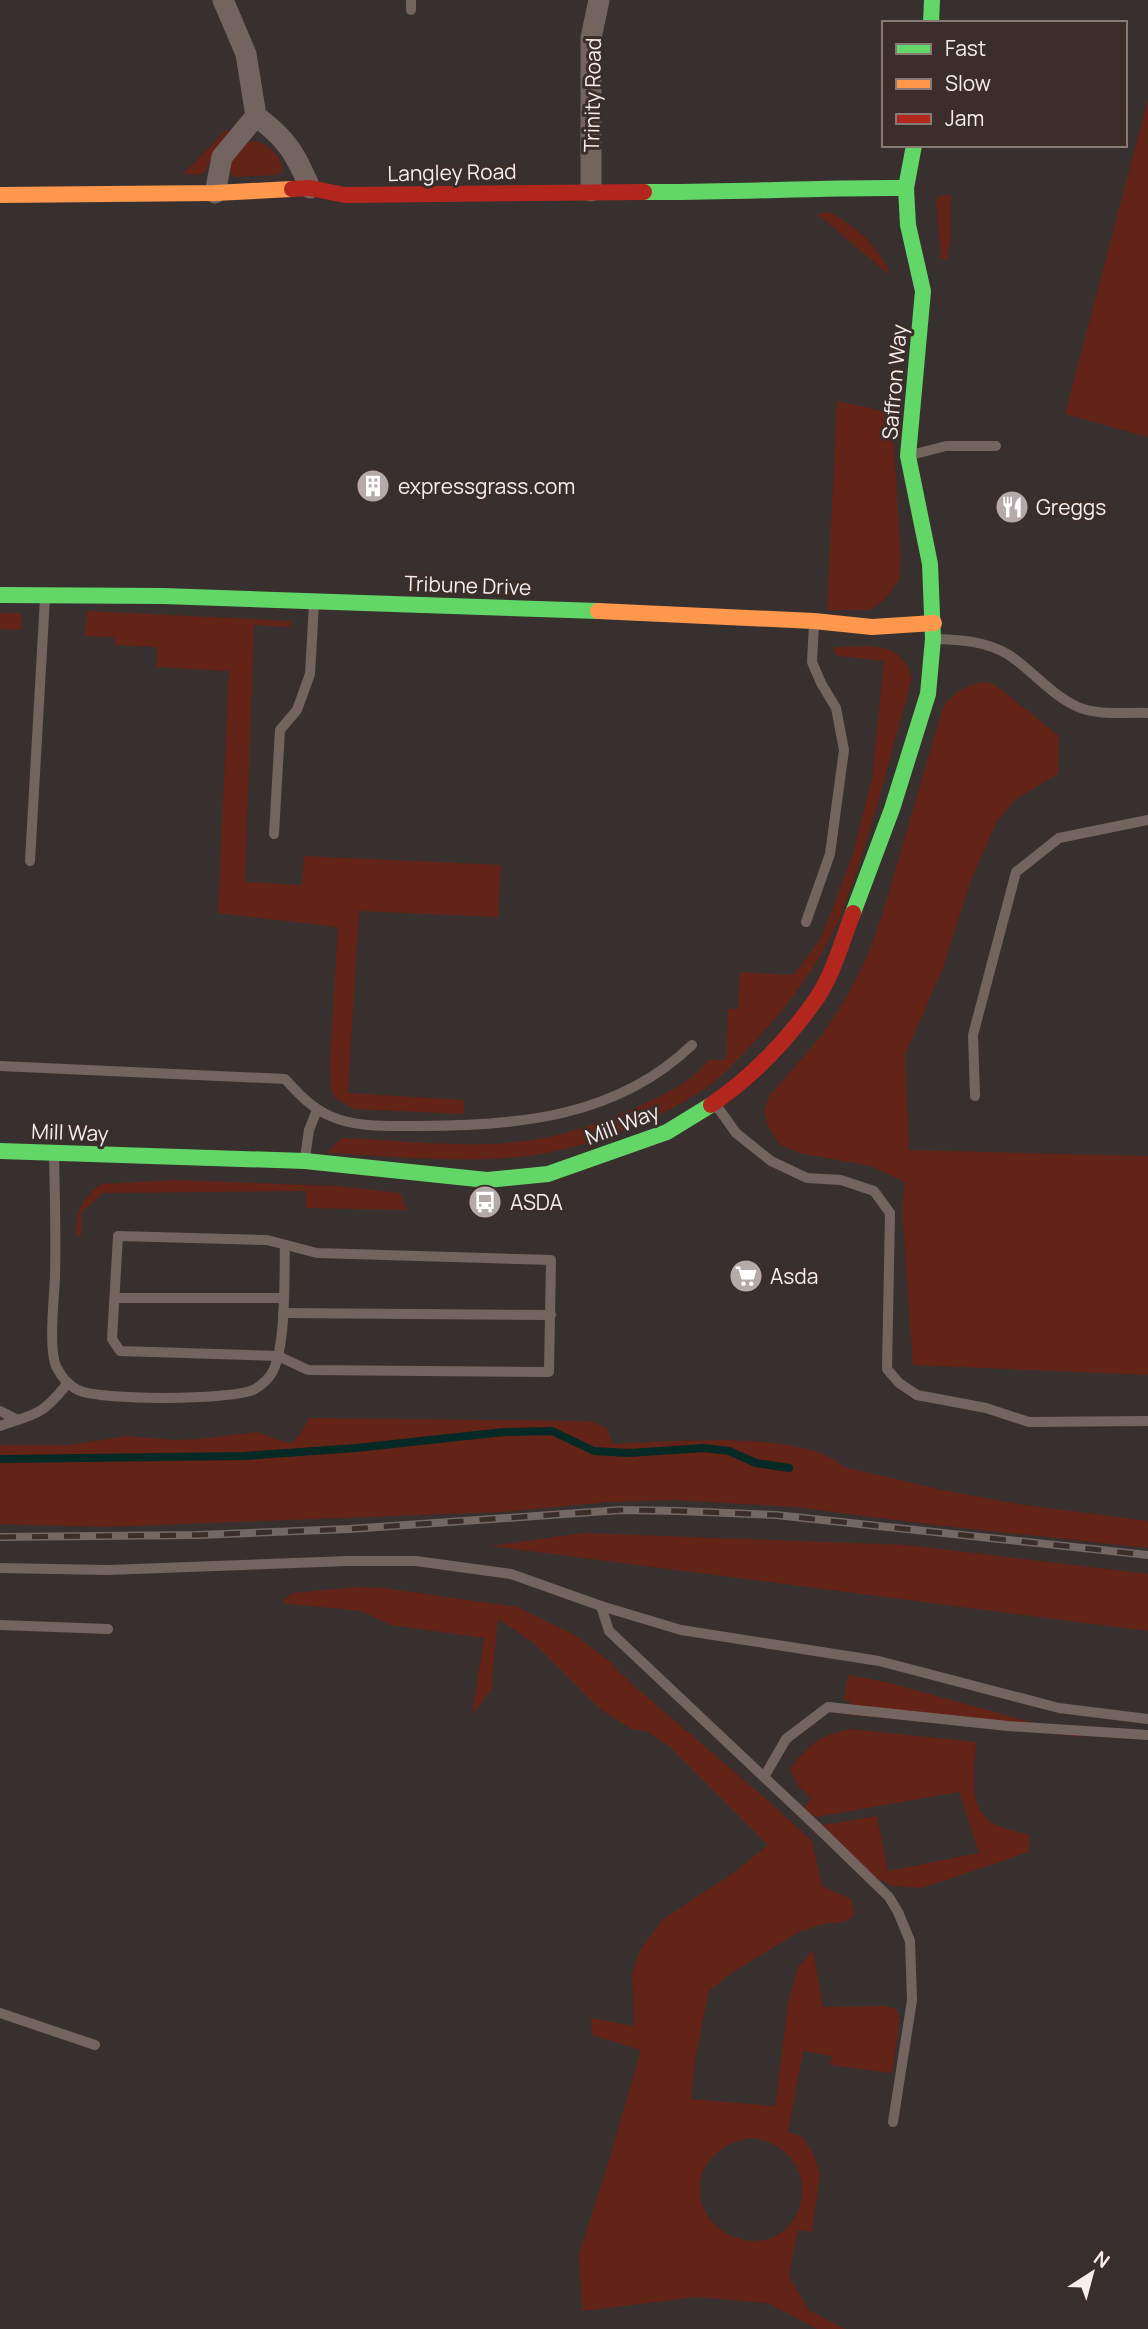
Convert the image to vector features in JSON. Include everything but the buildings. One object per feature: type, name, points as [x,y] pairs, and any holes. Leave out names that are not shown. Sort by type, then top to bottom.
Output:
[{"type":"street","points":[[223,0],[246,54],[256,116],[279,133],[298,160],[310,188]]},
{"type":"street","name":"Trinity Road","points":[[592,191],[591,38],[599,0]]},
{"type":"street","points":[[931,21],[932,0]]},
{"type":"street","points":[[215,193],[222,157],[256,116]]},
{"type":"street","name":"Saffron Way","points":[[914,147],[906,188],[908,225],[923,291],[908,456],[930,564],[934,631]]},
{"type":"street","name":"Langley Road","points":[[0,195],[215,193],[310,188],[345,195],[906,188]]},
{"type":"street","name":"Tribune Drive","points":[[0,595],[163,596],[314,601],[814,621],[934,631]]},
{"type":"street","name":"Mill Way","points":[[0,1151],[304,1161],[487,1180],[548,1174],[667,1132],[715,1103],[765,1061],[817,997],[831,971],[892,809],[928,694],[934,631]]},
{"type":"lane","points":[[908,456],[946,446],[996,446]]},
{"type":"lane","points":[[30,861],[46,596]]},
{"type":"lane","points":[[274,834],[280,730],[297,710],[310,674],[314,601]]},
{"type":"lane","points":[[806,922],[830,854],[844,750],[836,708],[812,662],[814,621]]},
{"type":"lane","points":[[934,631],[976,641],[1008,655],[1060,697],[1081,708],[1099,712],[1148,713]]},
{"type":"lane","points":[[975,1096],[973,1035],[1016,872],[1059,838],[1148,820]]},
{"type":"lane","points":[[0,1066],[285,1079],[317,1110],[354,1123],[466,1126],[545,1118],[584,1107],[643,1082],[676,1061],[692,1045]]},
{"type":"lane","points":[[715,1103],[736,1133],[771,1161],[807,1178],[841,1180],[874,1191],[890,1213],[887,1369],[899,1383],[917,1395],[986,1408],[1029,1422],[1148,1421]]},
{"type":"lane","points":[[304,1161],[317,1110]]},
{"type":"lane","points":[[54,1153],[55,1268],[52,1324],[55,1365],[68,1383],[79,1390],[103,1396],[189,1398],[253,1390],[271,1376],[278,1356],[284,1298],[285,1246]]},
{"type":"lane","points":[[118,1236],[267,1240],[317,1253],[551,1260],[549,1372],[308,1370],[278,1356],[120,1351],[113,1339],[115,1298],[118,1236]]},
{"type":"lane","points":[[115,1298],[284,1298]]},
{"type":"lane","points":[[283,1313],[551,1315]]},
{"type":"lane","points":[[0,1426],[32,1417],[50,1406],[68,1383]]},
{"type":"lane","points":[[0,1411],[18,1420]]},
{"type":"lane","points":[[0,1568],[108,1570],[416,1561],[511,1574],[601,1606],[681,1630],[879,1661],[1059,1708],[1148,1719]]},
{"type":"lane","points":[[601,1606],[609,1631],[888,1897],[910,1941],[912,2000],[893,2122]]},
{"type":"lane","points":[[0,1625],[108,1629]]},
{"type":"lane","points":[[764,1777],[786,1739],[828,1707],[1008,1726],[1148,1735]]},
{"type":"lane","points":[[0,2013],[95,2045]]},
{"type":"shaded area","points":[[1148,99],[1148,437],[1065,414]]},
{"type":"shaded area","points":[[227,129],[229,133],[214,152],[205,172],[197,175],[183,174]]},
{"type":"shaded area","points":[[251,141],[262,143],[276,154],[283,170],[278,175],[233,177],[231,161],[241,148]]},
{"type":"shaded area","points":[[951,195],[951,237],[947,260],[941,258],[936,200],[939,196]]},
{"type":"shaded area","points":[[829,212],[865,237],[890,273],[817,214]]},
{"type":"shaded area","points":[[837,401],[892,415],[901,558],[899,580],[885,599],[870,610],[827,610]]},
{"type":"shaded area","points":[[87,611],[291,621],[290,627],[254,625],[245,882],[302,885],[304,856],[501,865],[498,917],[359,911],[348,1093],[464,1100],[464,1114],[354,1109],[335,1098],[331,1089],[330,1059],[338,927],[218,913],[229,671],[157,667],[157,647],[115,645],[114,637],[85,636]]},
{"type":"shaded area","points":[[0,613],[21,613],[21,630],[0,629]]},
{"type":"shaded area","points":[[870,646],[892,651],[901,657],[912,679],[863,851],[835,928],[825,948],[788,1003],[720,1077],[685,1101],[642,1123],[596,1140],[549,1152],[477,1159],[326,1153],[342,1138],[480,1144],[554,1136],[596,1123],[656,1098],[685,1082],[708,1060],[726,1060],[728,1009],[738,1009],[740,972],[795,973],[821,938],[852,857],[872,779],[884,661],[840,656],[835,654],[834,647]]},
{"type":"shaded area","points":[[982,682],[994,684],[1059,736],[1058,774],[1016,799],[997,821],[971,880],[943,968],[905,1055],[909,1150],[1148,1156],[1148,1375],[913,1365],[902,1208],[905,1182],[871,1166],[799,1153],[779,1144],[767,1124],[764,1110],[770,1095],[822,1035],[848,995],[867,957],[882,916],[942,710],[959,691]]},
{"type":"shaded area","points":[[176,1180],[336,1186],[400,1193],[407,1210],[306,1208],[306,1191],[103,1193],[81,1213],[81,1237],[76,1236],[81,1207],[100,1184]]},
{"type":"shaded area","points":[[309,1418],[591,1421],[607,1428],[612,1444],[699,1440],[768,1442],[825,1455],[844,1467],[938,1489],[1018,1504],[1148,1521],[1148,1548],[795,1507],[674,1500],[608,1502],[502,1512],[104,1527],[0,1524],[0,1445],[70,1445],[127,1436],[199,1439],[258,1432],[292,1443]]},
{"type":"shaded area","points":[[584,1533],[907,1545],[1148,1574],[1148,1631],[491,1546]]},
{"type":"shaded area","points":[[358,1587],[383,1588],[517,1607],[573,1634],[607,1659],[812,1841],[822,1886],[851,1899],[855,1914],[845,1922],[823,1924],[799,1932],[733,1972],[709,1991],[696,2054],[691,2099],[775,2106],[788,2004],[798,1967],[813,1950],[823,2007],[886,2006],[896,2009],[900,2019],[892,2073],[830,2065],[832,2056],[803,2051],[788,2132],[803,2137],[814,2155],[820,2174],[812,2232],[798,2230],[789,2276],[809,2310],[845,2329],[817,2329],[768,2303],[697,2297],[582,2311],[579,2254],[641,2050],[592,2035],[591,2018],[634,2026],[632,1974],[640,1950],[663,1919],[729,1876],[768,1845],[670,1747],[648,1732],[629,1728],[599,1708],[535,1644],[498,1619],[491,1690],[472,1715],[484,1638],[391,1625],[361,1611],[281,1603],[292,1593]],"holes":[[[753,2138],[778,2147],[793,2161],[801,2179],[802,2198],[795,2216],[783,2231],[766,2239],[745,2240],[716,2226],[702,2204],[701,2177],[706,2165],[714,2155],[738,2141]]]},
{"type":"shaded area","points":[[848,1675],[886,1682],[1085,1737],[849,1715],[850,1701],[844,1700]]},
{"type":"shaded area","points":[[851,1729],[976,1742],[974,1777],[977,1804],[983,1815],[993,1823],[1008,1830],[1029,1834],[1029,1852],[922,1888],[892,1886],[872,1875],[817,1826],[877,1816],[888,1871],[979,1853],[959,1792],[816,1817],[808,1813],[804,1808],[811,1799],[799,1787],[790,1770],[816,1742]]},
{"type":"waterway","points":[[0,1459],[245,1456],[356,1448],[504,1432],[552,1431],[594,1451],[629,1453],[704,1448],[729,1451],[756,1463],[789,1468]]},
{"type":"railway","points":[[0,1537],[197,1535],[349,1529],[621,1510],[776,1515],[1148,1555]]},
{"type":"traffic: fast","points":[[931,21],[932,0]]},
{"type":"traffic: fast","points":[[853,913],[892,809],[928,694],[933,639],[930,564],[908,456],[923,291],[908,225],[906,188],[914,147]]},
{"type":"traffic: fast","points":[[644,192],[906,188]]},
{"type":"traffic: fast","points":[[0,595],[163,596],[598,611]]},
{"type":"traffic: fast","points":[[0,1151],[305,1161],[487,1180],[548,1174],[667,1132],[711,1105]]},
{"type":"traffic: slow","points":[[0,195],[215,193],[292,189]]},
{"type":"traffic: slow","points":[[598,611],[814,621],[872,627],[934,623]]},
{"type":"traffic: jam","points":[[292,189],[310,188],[345,195],[644,192]]},
{"type":"traffic: jam","points":[[711,1105],[755,1069],[806,1013],[828,978],[853,913]]},
{"type":"place","name":"expressgrass.com","points":[[373,486]]},
{"type":"place","name":"Greggs","points":[[1012,507]]},
{"type":"place","name":"ASDA","points":[[485,1202]]},
{"type":"place","name":"Asda","points":[[746,1276]]}]
